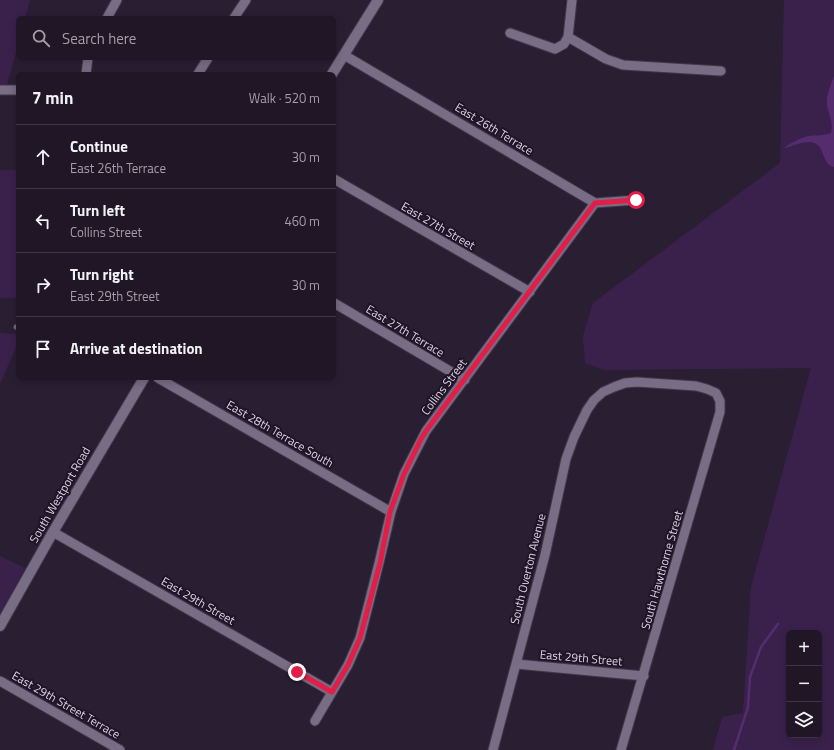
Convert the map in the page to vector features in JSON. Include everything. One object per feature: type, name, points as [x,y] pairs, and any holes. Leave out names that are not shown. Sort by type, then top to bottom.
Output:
[{"type":"street","points":[[108,16],[117,0]]},
{"type":"street","points":[[235,16],[246,0]]},
{"type":"street","points":[[333,72],[378,0]]},
{"type":"street","points":[[510,33],[555,49],[564,44],[568,37],[572,0]]},
{"type":"street","points":[[568,37],[606,59],[623,65],[721,71]]},
{"type":"street","name":"East 26th Terrace","points":[[344,55],[595,203]]},
{"type":"street","points":[[86,72],[88,60]]},
{"type":"street","points":[[199,72],[207,60]]},
{"type":"street","points":[[0,90],[16,90]]},
{"type":"street","name":"East 27th Street","points":[[336,181],[530,292]]},
{"type":"street","points":[[595,203],[636,200]]},
{"type":"street","name":"Collins Street","points":[[315,721],[348,665],[360,638],[380,563],[390,512],[404,474],[420,441],[595,203]]},
{"type":"street","name":"East 27th Terrace","points":[[336,304],[465,380]]},
{"type":"street","name":"South Westport Road","points":[[0,626],[53,532],[143,380]]},
{"type":"street","name":"East 28th Terrace South","points":[[161,380],[390,512]]},
{"type":"street","name":"South Overton Avenue","points":[[493,750],[545,555],[566,459],[574,437],[587,410],[603,392],[625,383],[637,382],[696,386],[716,393],[717,396]]},
{"type":"street","name":"South Hawthorne Street","points":[[621,750],[644,676],[720,412],[720,401],[717,396]]},
{"type":"street","name":"East 29th Street","points":[[53,532],[332,692]]},
{"type":"street","name":"East 29th Street","points":[[516,664],[644,676]]},
{"type":"street","name":"East 29th Street Terrace","points":[[0,681],[120,750]]},
{"type":"shaded area","points":[[0,0],[30,0],[26,16],[16,16],[16,52],[7,85],[0,84]]},
{"type":"shaded area","points":[[784,0],[834,0],[834,750],[713,750],[722,717],[743,713],[751,587],[811,368],[604,370],[585,363],[583,336],[593,303],[780,163]]},
{"type":"shaded area","points":[[834,76],[834,167],[829,165],[819,146],[815,143],[805,142],[784,148],[808,136],[825,135],[831,133],[832,125],[827,97]]},
{"type":"shaded area","points":[[0,170],[16,170],[16,298],[0,298]]},
{"type":"shaded area","points":[[0,333],[16,334],[16,348],[0,384]]},
{"type":"shaded area","points":[[0,556],[25,568],[0,614]]},
{"type":"waterway","points":[[734,750],[748,707],[750,677],[761,647],[778,624]]},
{"type":"route","points":[[297,672],[332,692],[348,665],[360,638],[380,563],[390,512],[404,474],[426,431],[595,203],[636,200]]}]
